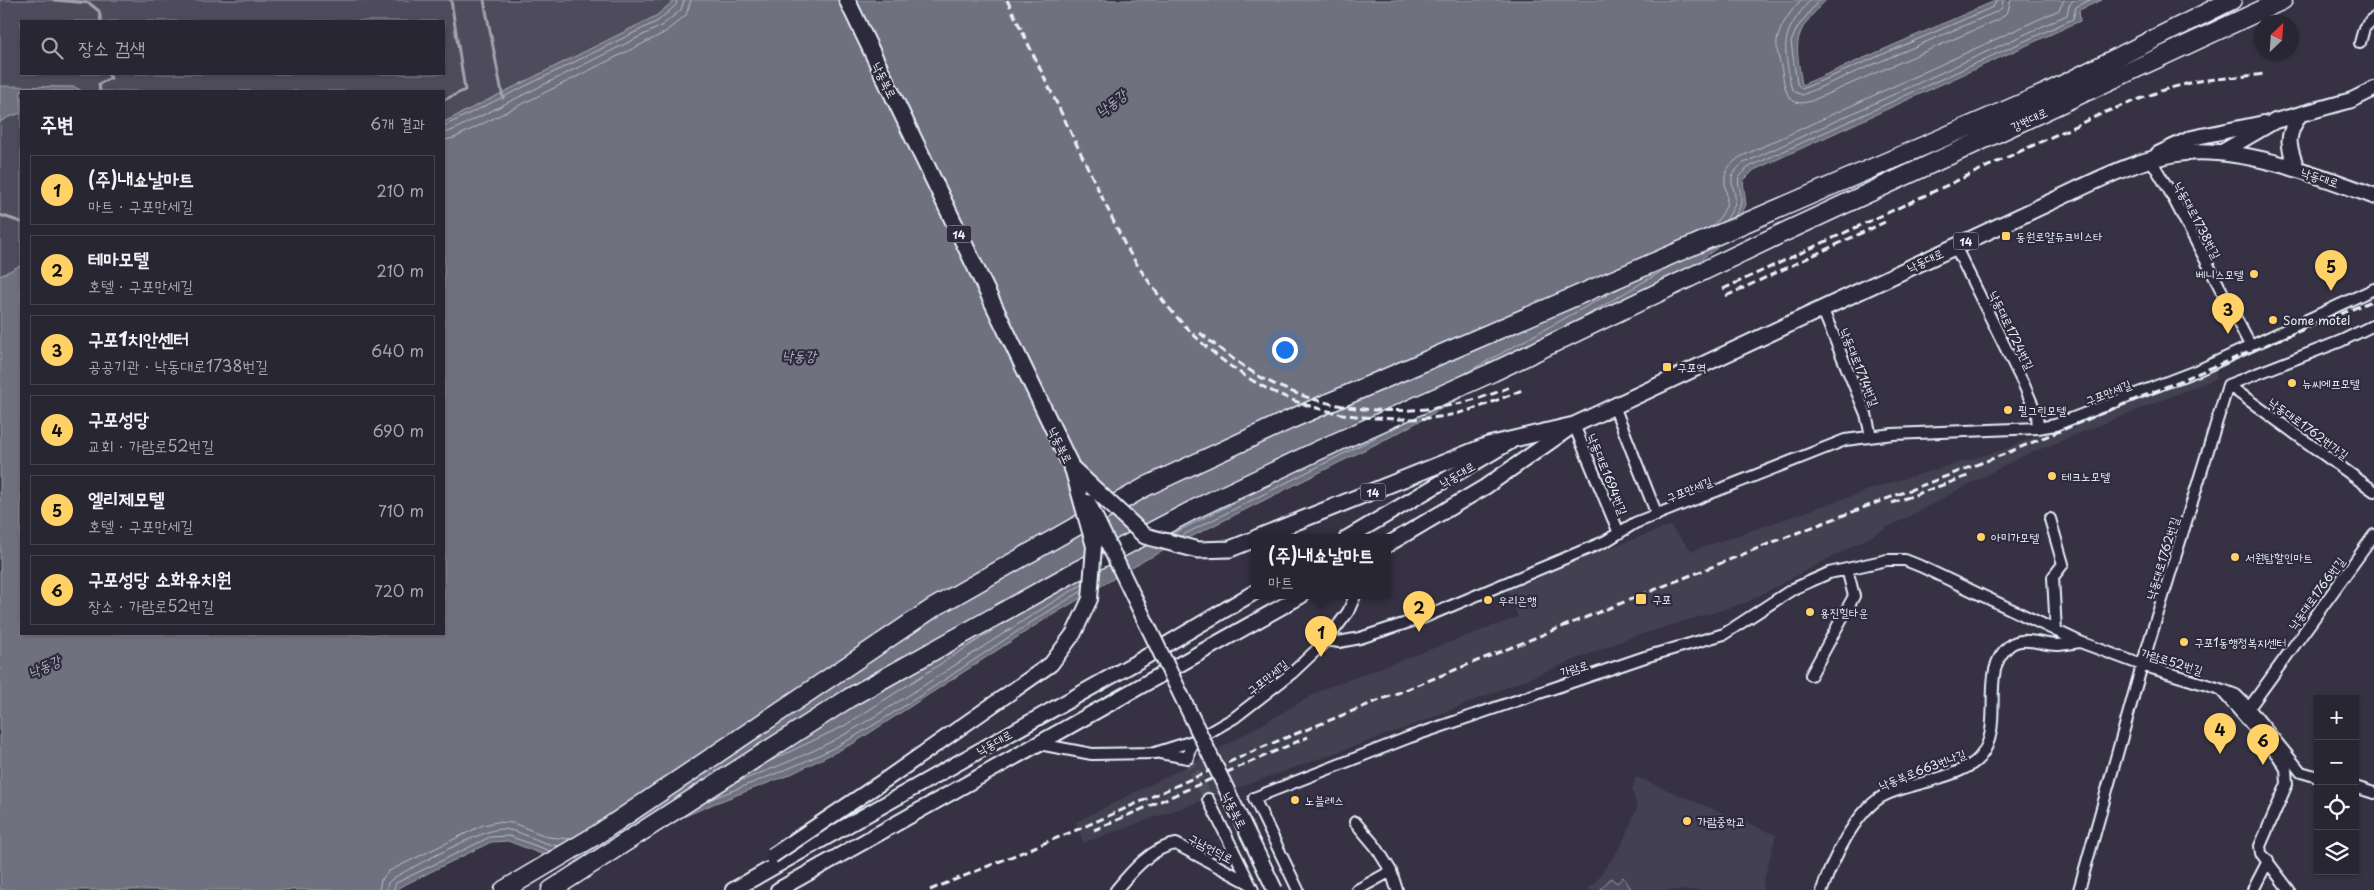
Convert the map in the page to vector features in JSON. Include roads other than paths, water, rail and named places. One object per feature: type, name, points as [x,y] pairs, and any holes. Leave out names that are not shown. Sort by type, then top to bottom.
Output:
[{"type":"highway","name":"강변대로","points":[[504,890],[598,834],[933,608],[1147,486],[1289,420],[2046,93],[2232,0]]},
{"type":"highway","name":"강변대로","points":[[551,890],[849,698],[1069,575],[1204,505],[1493,372],[1774,237],[2283,0]]},
{"type":"main road","name":"낙동북로","points":[[847,0],[1275,890]]},
{"type":"main road","points":[[2143,162],[2192,138],[2275,121],[2352,100],[2374,89]]},
{"type":"main road","points":[[2297,169],[2289,147],[2288,137],[2300,114]]},
{"type":"main road","points":[[2222,152],[2275,121]]},
{"type":"main road","name":"낙동대로","points":[[1391,543],[1485,488],[1574,425],[2119,170],[2175,154],[2222,152],[2297,169],[2374,196]]},
{"type":"main road","name":"14","points":[[1268,534],[1488,445],[1574,425]]},
{"type":"main road","name":"낙동대로","points":[[1354,534],[1514,440],[1574,425]]},
{"type":"main road","name":"14","points":[[1072,468],[1145,536],[1198,550],[1230,549],[1251,541]]},
{"type":"main road","name":"14","points":[[723,890],[1051,664],[1074,633],[1090,599],[1094,546],[1072,468]]},
{"type":"main road","name":"낙동대로","points":[[733,890],[1142,659],[1251,594]]},
{"type":"main road","name":"낙동대로","points":[[778,890],[1296,599]]},
{"type":"street","points":[[2360,43],[2364,28],[2374,18]]},
{"type":"street","name":"낙동대로1738번길","points":[[2143,162],[2169,190],[2250,345]]},
{"type":"street","name":"낙동대로1724번길","points":[[1955,246],[2024,385],[2037,415],[2038,428]]},
{"type":"street","name":"구포만세길","points":[[1039,744],[1092,754],[1155,752],[1196,740],[1234,718],[1270,692],[1327,640],[1340,642],[1360,638],[1425,616],[1606,541],[1657,515],[1839,442],[1871,436],[2038,428],[2055,425],[2201,369],[2374,289]]},
{"type":"street","name":"낙동대로1714번길","points":[[1822,308],[1866,414],[1871,436]]},
{"type":"street","points":[[2228,386],[2341,341],[2374,325]]},
{"type":"street","name":"낙동대로1762번가길","points":[[2228,386],[2374,491]]},
{"type":"street","name":"낙동대로1762번길","points":[[2078,890],[2142,665],[2228,386]]},
{"type":"street","points":[[1614,406],[1657,515]]},
{"type":"street","name":"낙동대로1694번길","points":[[1574,425],[1619,533]]},
{"type":"street","points":[[2050,519],[2063,564],[2053,577],[2056,631]]},
{"type":"street","name":"낙동대로1766번길","points":[[2249,708],[2374,535]]},
{"type":"street","name":"가람로52번길","points":[[1897,559],[1920,566],[2080,642],[2142,665],[2220,688],[2236,695],[2249,708]]},
{"type":"street","name":"가람로","points":[[1298,890],[1254,798],[1410,737],[1645,657],[1724,634],[1793,589],[1846,569],[1872,562],[1897,559]]},
{"type":"street","points":[[1810,675],[1854,596],[1846,569]]},
{"type":"street","points":[[1327,640],[1348,612],[1354,599]]},
{"type":"street","name":"낙동북로663번나길","points":[[1822,890],[1837,855],[1863,814],[1874,803],[1890,793],[1967,767],[1980,758],[1994,722],[1996,668],[2008,647],[2023,641],[2056,645],[2080,642]]},
{"type":"street","points":[[2220,688],[2278,756],[2286,770],[2287,784],[2260,846],[2261,852],[2288,890]]},
{"type":"street","points":[[2249,708],[2301,772],[2314,776]]},
{"type":"street","points":[[1155,752],[1188,758],[1189,750],[1196,740]]},
{"type":"street","points":[[2359,788],[2374,793]]},
{"type":"street","points":[[1208,799],[1251,887]]},
{"type":"street","points":[[1355,822],[1376,847],[1390,870],[1397,890]]},
{"type":"street","name":"구남언덕로","points":[[1116,890],[1148,857],[1168,845],[1176,844],[1251,887]]},
{"type":"street","points":[[2253,890],[2268,861]]},
{"type":"street","points":[[1357,890],[1390,870]]},
{"type":"water","name":"낙동강","points":[[675,0],[1826,0],[1807,22],[1799,38],[1798,57],[1802,85],[1997,0],[2102,0],[2079,10],[2080,21],[1754,170],[1743,181],[1746,205],[1732,232],[1717,248],[1669,282],[1396,434],[1143,561],[1039,623],[854,743],[789,775],[713,804],[585,860],[544,855],[508,841],[491,842],[394,890],[0,890],[0,276],[20,266],[20,635],[445,635],[445,122],[656,16]]},
{"type":"water","points":[[0,86],[75,87],[80,90],[20,90],[20,113],[0,122]]},
{"type":"waterway","points":[[54,0],[89,3],[99,11],[101,20]]},
{"type":"waterway","points":[[445,100],[465,90],[451,0]]},
{"type":"waterway","points":[[484,0],[503,98]]},
{"type":"waterway","points":[[100,90],[99,84],[111,78],[109,75]]},
{"type":"waterway","points":[[0,215],[20,222]]},
{"type":"tunnel","points":[[1188,758],[1208,799]]},
{"type":"railway","points":[[1007,0],[1125,245],[1147,280],[1172,311],[1199,340],[1228,364],[1260,385],[1295,401],[1334,412],[1375,418],[1415,419],[1450,415],[1481,406],[1522,390]]},
{"type":"railway","points":[[1723,289],[2103,113],[2166,89],[2198,81],[2266,74]]},
{"type":"railway","points":[[1726,296],[1885,222]]},
{"type":"railway","points":[[930,890],[1086,826],[1263,747],[1781,539],[2002,455],[2374,300]]},
{"type":"railway","points":[[1200,333],[1262,378],[1291,392],[1354,408],[1386,411],[1418,410],[1482,397],[1512,386]]},
{"type":"railway","points":[[1892,503],[1968,476]]},
{"type":"railway","points":[[1094,830],[1308,737]]},
{"type":"place","name":"동원로얄듀크비스타","points":[[2006,236]]},
{"type":"place","name":"베니스모텔","points":[[2254,274]]},
{"type":"place","name":"엘리제모텔","points":[[2331,291]]},
{"type":"place","name":"Some motel","points":[[2273,320]]},
{"type":"place","name":"구포1치안센터","points":[[2228,334]]},
{"type":"place","name":"구포역","points":[[1667,367]]},
{"type":"place","name":"뉴씨에프모텔","points":[[2292,383]]},
{"type":"place","name":"필그린모텔","points":[[2008,410]]},
{"type":"place","name":"테크노모텔","points":[[2052,476]]},
{"type":"place","name":"아미가모텔","points":[[1981,537]]},
{"type":"place","name":"서원탑할인마트","points":[[2235,557]]},
{"type":"place","name":"구포","points":[[1641,599]]},
{"type":"place","name":"우리은행","points":[[1488,600]]},
{"type":"place","name":"용진힐타운","points":[[1810,612]]},
{"type":"place","name":"테마모텔","points":[[1419,632]]},
{"type":"place","name":"구포1동행정복지센터","points":[[2184,642]]},
{"type":"place","name":"(주)내쇼날마트","points":[[1321,657]]},
{"type":"place","name":"구포성당","points":[[2220,754]]},
{"type":"place","name":"구포성당 소화유치원","points":[[2263,765]]},
{"type":"place","name":"노블레스","points":[[1295,800]]},
{"type":"place","name":"가람중학교","points":[[1687,821]]}]
